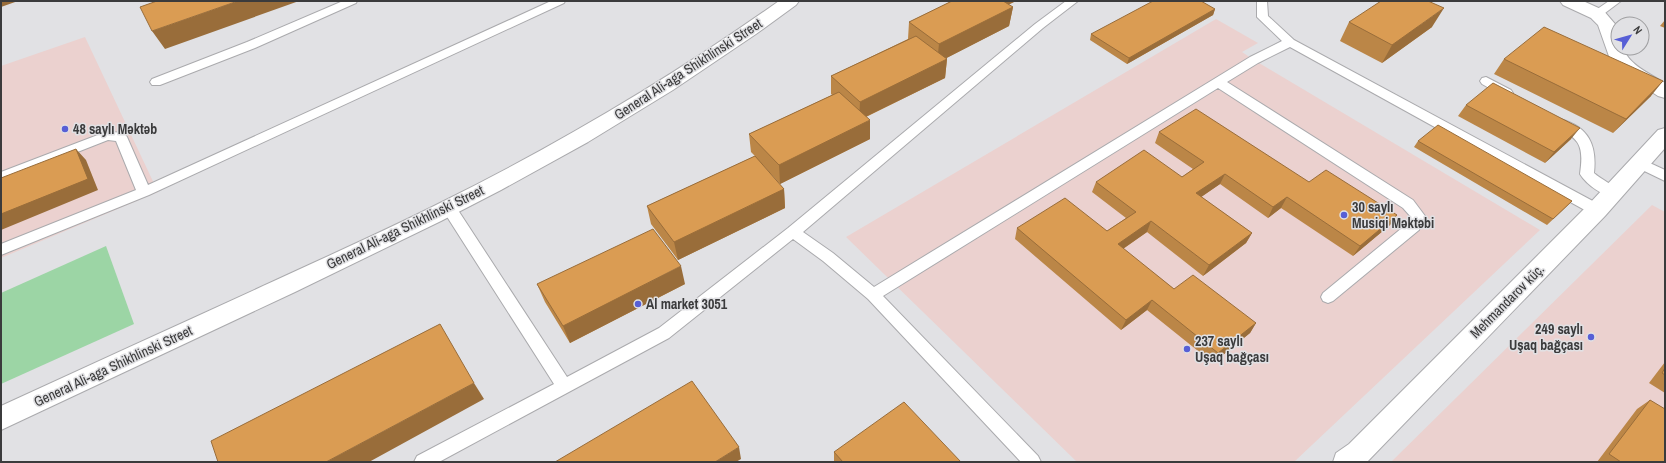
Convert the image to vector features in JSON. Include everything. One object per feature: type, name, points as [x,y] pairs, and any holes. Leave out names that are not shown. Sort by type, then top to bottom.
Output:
[{"type":"main road","name":"General Ali-aga Shikhlinski Street","points":[[1,418],[168,342],[449,208],[560,148],[664,87],[756,27],[790,1]]},
{"type":"main road","points":[[1569,1],[1596,14],[1606,24],[1617,58],[1628,68],[1665,92]]},
{"type":"main road","name":"Mehmandarov küç.","points":[[1358,459],[1597,210],[1665,135]]},
{"type":"lane","points":[[156,82],[251,45],[352,1]]},
{"type":"lane","points":[[1,250],[144,192],[560,1]]},
{"type":"lane","points":[[423,462],[664,333],[793,232],[1039,26],[1073,1]]},
{"type":"lane","points":[[1262,1],[1263,17],[1290,42],[1597,210]]},
{"type":"lane","points":[[1596,14],[1616,1]]},
{"type":"lane","points":[[873,295],[1254,60],[1290,42]]},
{"type":"lane","points":[[1218,82],[1408,204],[1418,216],[1414,226],[1328,297]]},
{"type":"lane","points":[[1486,82],[1520,101]]},
{"type":"lane","points":[[1548,116],[1575,131],[1588,145],[1590,157],[1587,174],[1598,184],[1612,192]]},
{"type":"lane","points":[[1,177],[107,136],[121,137],[144,192]]},
{"type":"lane","points":[[1639,163],[1665,176]]},
{"type":"lane","points":[[449,208],[564,387]]},
{"type":"lane","points":[[793,232],[828,257],[873,295],[1032,462]]},
{"type":"shaded area","name":"237 saylı Uşaq bağçası","points":[[1216,19],[1258,43],[1242,52],[1254,60],[1540,230],[1294,462],[1077,462],[846,237]]},
{"type":"shaded area","name":"48 saylı Məktəb","points":[[85,37],[158,192],[1,258],[1,66]]},
{"type":"shaded area","name":"249 saylı Uşaq bağçası","points":[[1652,205],[1665,212],[1665,462],[1391,462]]},
{"type":"green space","points":[[106,246],[134,324],[1,384],[1,293]]},
{"type":"building","points":[[157,1],[238,1],[152,31],[140,7]]},
{"type":"building","points":[[952,1],[1003,1],[1013,7],[939,44],[909,22]]},
{"type":"building","points":[[1153,1],[1201,1],[1215,9],[1129,58],[1091,34]]},
{"type":"building","points":[[1381,1],[1428,1],[1444,8],[1392,45],[1349,22]]},
{"type":"building","points":[[1544,27],[1663,81],[1626,119],[1504,59]]},
{"type":"building","points":[[916,36],[947,59],[860,102],[831,76]]},
{"type":"building","points":[[1493,83],[1580,128],[1554,152],[1466,105]]},
{"type":"building","points":[[839,92],[870,120],[779,165],[749,134]]},
{"type":"building","points":[[1196,109],[1309,182],[1326,170],[1397,215],[1360,246],[1287,197],[1273,207],[1225,174],[1196,193],[1252,233],[1209,265],[1151,221],[1118,244],[1174,289],[1193,275],[1256,323],[1218,353],[1152,300],[1126,320],[1017,228],[1065,198],[1107,231],[1136,212],[1096,182],[1144,150],[1182,177],[1204,162],[1159,132]]},
{"type":"building","points":[[1438,125],[1572,201],[1553,219],[1418,141]]},
{"type":"building","points":[[76,149],[88,179],[1,214],[1,178]]},
{"type":"building","points":[[755,156],[784,189],[674,242],[647,206]]},
{"type":"building","points":[[653,229],[681,266],[563,326],[537,284]]},
{"type":"building","points":[[440,324],[474,383],[326,462],[218,462],[211,441]]},
{"type":"building","points":[[1665,368],[1665,375],[1662,373]]},
{"type":"building","points":[[692,381],[739,447],[715,462],[555,462]]},
{"type":"building","points":[[1650,400],[1665,409],[1665,462],[1621,462],[1609,454]]},
{"type":"building","points":[[904,402],[961,462],[843,462],[834,452]]},
{"type":"place","name":"48 saylı Məktəb","points":[[65,129]]},
{"type":"place","name":"30 saylı Musiqi Məktəbi","points":[[1344,215]]},
{"type":"place","name":"Al market 3051","points":[[638,304]]},
{"type":"place","name":"249 saylı Uşaq bağçası","points":[[1591,337]]},
{"type":"place","name":"237 saylı Uşaq bağçası","points":[[1187,349]]}]
